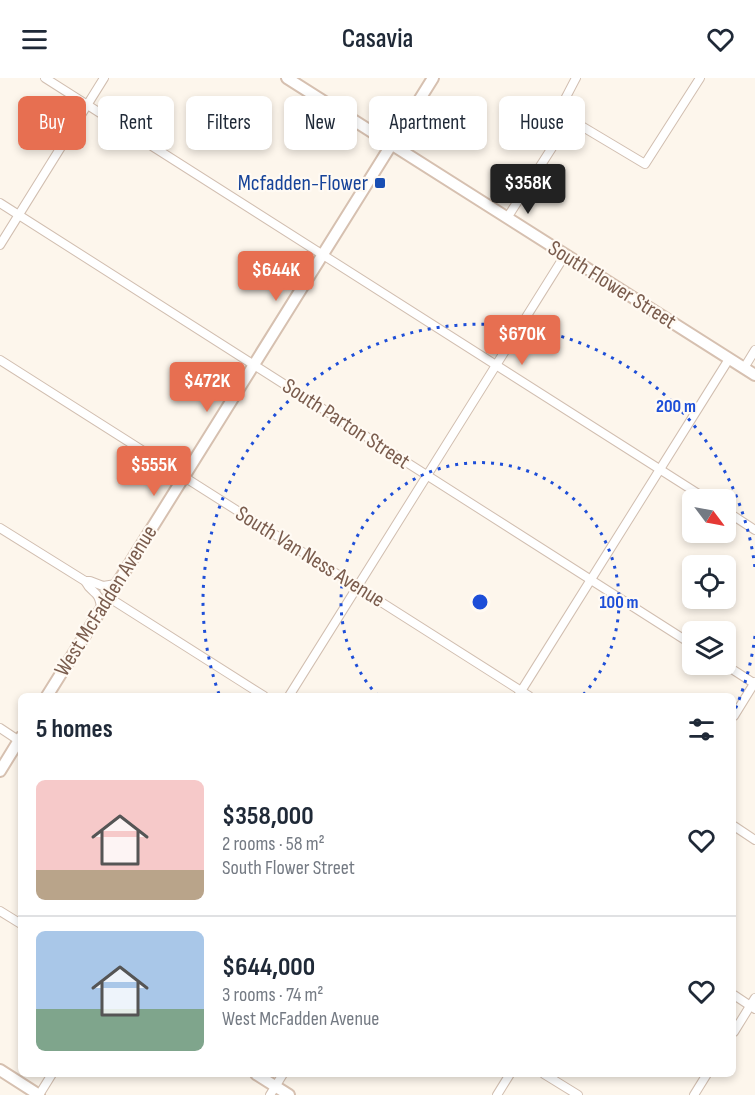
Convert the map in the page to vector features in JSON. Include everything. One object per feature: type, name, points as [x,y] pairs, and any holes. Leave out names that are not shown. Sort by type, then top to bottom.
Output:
[{"type":"street","points":[[45,78],[691,489]]},
{"type":"street","points":[[0,245],[104,78]]},
{"type":"street","name":"South Flower Street","points":[[286,78],[369,131]]},
{"type":"street","name":"West McFadden Avenue","points":[[422,96],[433,78]]},
{"type":"street","points":[[567,96],[576,78]]},
{"type":"street","points":[[585,128],[645,164],[700,78]]},
{"type":"street","name":"West McFadden Avenue","points":[[49,693],[388,150]]},
{"type":"street","name":"South Flower Street","points":[[399,150],[755,375]]},
{"type":"street","points":[[507,218],[551,150]]},
{"type":"street","name":"South Parton Street","points":[[0,203],[682,638]]},
{"type":"street","points":[[291,693],[565,255]]},
{"type":"street","points":[[744,368],[755,350]]},
{"type":"street","points":[[524,693],[729,358]]},
{"type":"street","name":"South Van Ness Avenue","points":[[0,360],[521,693]]},
{"type":"street","points":[[736,518],[755,530]]},
{"type":"street","points":[[0,528],[85,581],[103,586],[116,584]]},
{"type":"street","points":[[85,581],[100,598],[101,608]]},
{"type":"street","points":[[108,597],[259,693]]},
{"type":"street","points":[[736,671],[755,683],[736,714]]},
{"type":"street","points":[[0,728],[18,739]]},
{"type":"street","points":[[0,771],[18,743]]},
{"type":"street","points":[[736,827],[755,840]]},
{"type":"street","points":[[0,911],[18,922]]},
{"type":"street","points":[[736,996],[752,1007]]},
{"type":"street","points":[[736,1029],[752,1007],[755,998]]},
{"type":"street","points":[[0,1070],[39,1095],[50,1077]]},
{"type":"street","points":[[259,1077],[273,1091],[289,1095]]},
{"type":"street","points":[[273,1091],[281,1077]]},
{"type":"street","points":[[497,1095],[508,1077]]},
{"type":"street","points":[[549,1077],[578,1095]]},
{"type":"street","points":[[694,1095],[706,1077]]},
{"type":"place","name":"Mcfadden-Flower","points":[[380,183]]}]
